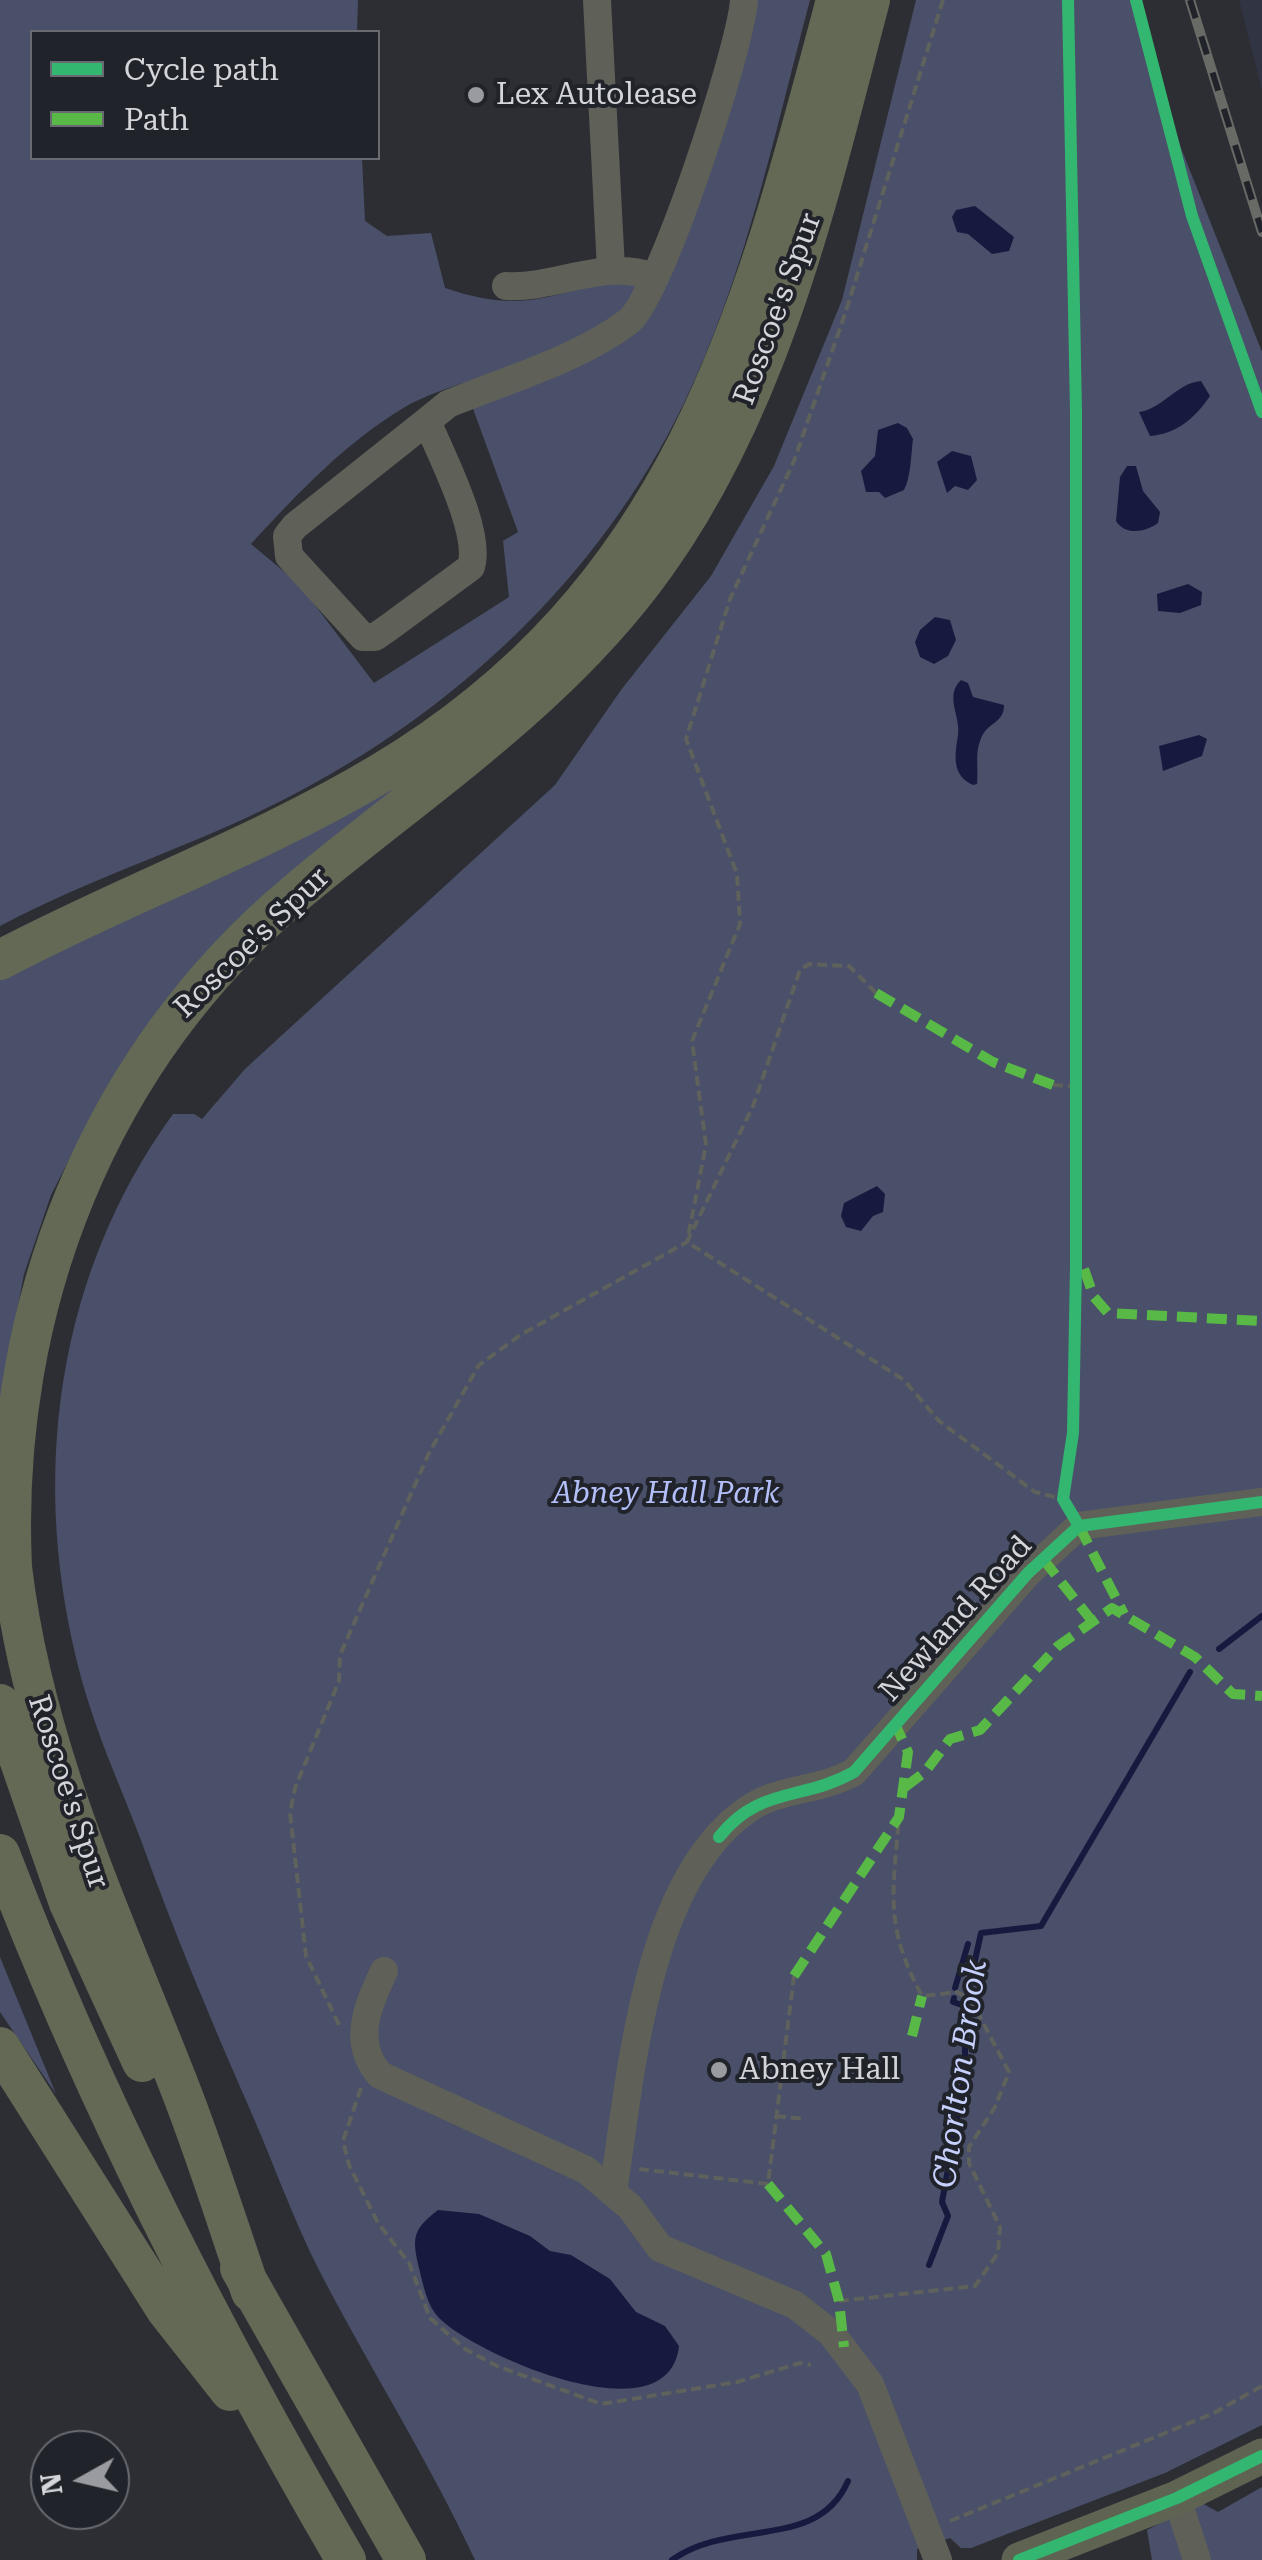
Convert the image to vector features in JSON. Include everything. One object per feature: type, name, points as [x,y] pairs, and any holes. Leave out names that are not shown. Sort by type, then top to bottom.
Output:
[{"type":"highway","name":"Roscoe's Spur","points":[[0,960],[274,831],[383,772],[483,701],[564,626],[638,530],[716,390],[770,234],[836,0]]},
{"type":"highway","name":"Roscoe's Spur","points":[[252,2292],[175,2075],[94,1878],[29,1671],[12,1564],[6,1478],[19,1357],[34,1290],[52,1225],[109,1109],[197,989],[293,895],[548,688],[607,627],[693,507],[737,421],[775,331],[810,226],[870,0]]},
{"type":"highway","points":[[0,1704],[69,1903],[252,2292],[406,2560]]},
{"type":"highway","points":[[0,1854],[84,2062],[154,2207],[346,2560]]},
{"type":"highway","points":[[0,2047],[167,2311],[295,2472]]},
{"type":"main road","points":[[1019,2560],[1177,2498],[1262,2456]]},
{"type":"street","points":[[597,0],[610,269]]},
{"type":"street","points":[[427,421],[471,534],[474,559],[471,568],[388,628],[375,637],[363,636],[289,556],[287,536],[427,421],[448,404],[592,344],[632,319],[654,276],[710,135],[744,0]]},
{"type":"street","points":[[506,286],[534,288],[564,277],[610,269],[631,268],[654,276]]},
{"type":"street","points":[[1079,1526],[1262,1502]]},
{"type":"street","name":"Newland Road","points":[[615,2179],[625,2089],[658,1953],[685,1884],[732,1820],[760,1801],[820,1788],[854,1772],[1028,1573],[1079,1526]]},
{"type":"street","points":[[384,1972],[365,2012],[364,2032],[368,2062],[380,2075],[586,2170],[615,2179],[660,2248],[795,2305],[844,2347],[870,2384],[938,2560]]},
{"type":"street","points":[[1177,2498],[1203,2558]]},
{"type":"path","points":[[687,1242],[706,1145],[692,1042],[740,924],[737,874],[686,738],[730,599],[794,461],[840,330],[942,0]]},
{"type":"path","points":[[340,2025],[306,1956],[290,1813],[295,1788],[338,1681],[340,1655],[428,1454],[479,1365],[522,1334],[687,1242],[752,1106],[800,970],[809,964],[850,966],[876,993]]},
{"type":"path","points":[[1075,1066],[1075,1106]]},
{"type":"path","points":[[1053,1086],[1075,1086]]},
{"type":"path","points":[[687,1242],[904,1380],[939,1420],[1035,1492],[1063,1493],[1079,1526]]},
{"type":"path","points":[[839,2301],[975,2286],[998,2253],[1000,2227],[969,2163],[969,2147],[995,2108],[1008,2072],[971,2000],[957,1992],[922,1996],[904,1962],[891,1918],[899,1817]]},
{"type":"path","points":[[615,2179],[768,2184],[794,1976]]},
{"type":"path","points":[[364,2077],[343,2142],[349,2164],[378,2223],[409,2263],[430,2318],[465,2350],[497,2366],[601,2404],[737,2382],[800,2362],[811,2366]]},
{"type":"path","points":[[776,2116],[805,2119]]},
{"type":"path","points":[[927,2530],[1197,2421],[1262,2386]]},
{"type":"shaded area","points":[[1239,0],[1262,0],[1262,90]]},
{"type":"shaded area","points":[[975,206],[1014,237],[1009,251],[992,254],[968,234],[957,232],[952,217],[956,210]]},
{"type":"shaded area","points":[[1201,381],[1210,396],[1198,411],[1177,428],[1150,436],[1139,412],[1184,386]]},
{"type":"shaded area","points":[[898,423],[907,428],[913,439],[909,472],[904,490],[885,498],[879,492],[866,492],[861,471],[875,456],[878,430]]},
{"type":"shaded area","points":[[952,451],[971,456],[977,480],[968,490],[955,486],[947,493],[937,462]]},
{"type":"shaded area","points":[[1127,466],[1136,466],[1143,491],[1160,512],[1158,523],[1148,529],[1130,531],[1116,521],[1120,477]]},
{"type":"shaded area","points":[[1188,584],[1202,592],[1201,605],[1180,613],[1158,611],[1157,594]]},
{"type":"shaded area","points":[[935,617],[950,620],[956,640],[948,656],[934,664],[920,657],[915,642],[920,630]]},
{"type":"shaded area","points":[[961,680],[968,683],[973,697],[1004,705],[1002,715],[985,731],[980,742],[977,784],[973,785],[961,776],[956,764],[958,728],[953,699]]},
{"type":"shaded area","points":[[1199,735],[1207,739],[1202,756],[1163,771],[1159,746]]},
{"type":"shaded area","points":[[877,1186],[885,1194],[883,1212],[873,1216],[861,1231],[846,1227],[841,1216],[844,1203]]},
{"type":"shaded area","points":[[438,2210],[479,2214],[530,2236],[550,2251],[571,2255],[610,2279],[636,2312],[665,2326],[679,2346],[667,2373],[642,2386],[608,2388],[569,2381],[529,2368],[460,2334],[431,2307],[417,2258],[416,2235]]},
{"type":"green space","points":[[0,0],[358,0],[357,30],[30,30],[30,160],[362,160],[365,221],[387,236],[431,233],[445,288],[483,298],[521,301],[548,297],[600,280],[640,282],[634,304],[618,321],[593,336],[429,396],[383,421],[323,470],[251,544],[299,584],[374,683],[509,597],[503,541],[518,532],[472,406],[640,319],[752,0],[810,0],[741,256],[705,355],[650,466],[610,526],[565,582],[463,682],[346,765],[248,817],[0,926]]},
{"type":"green space","name":"Abney Hall Park","points":[[916,0],[1138,0],[1181,148],[1262,352],[1262,2425],[1165,2473],[971,2548],[961,2548],[950,2538],[917,2549],[917,2560],[475,2560],[300,2229],[193,1975],[95,1722],[70,1628],[58,1552],[55,1475],[61,1398],[75,1324],[98,1251],[131,1181],[173,1114],[194,1114],[202,1119],[245,1069],[555,785],[621,690],[711,576],[774,466],[842,300]]},
{"type":"green space","points":[[411,768],[418,778],[99,1101],[51,1195],[24,1274],[0,1402],[0,977]]},
{"type":"green space","points":[[0,1957],[56,2094],[0,2012]]},
{"type":"green space","points":[[1262,2487],[1262,2560],[1152,2560],[1147,2530],[1200,2502],[1218,2512]]},
{"type":"waterway","name":"Chorlton Brook","points":[[1219,1649],[1262,1616]]},
{"type":"waterway","name":"Chorlton Brook","points":[[929,2265],[948,2216],[942,2202],[965,2075],[965,2006],[981,1933],[1041,1926],[1190,1672]]},
{"type":"waterway","points":[[955,1988],[968,1944]]},
{"type":"waterway","points":[[954,1998],[953,2002],[965,2006]]},
{"type":"waterway","name":"Chorlton Brook","points":[[672,2560],[695,2547],[795,2526],[816,2517],[834,2503],[848,2481]]},
{"type":"railway","points":[[1190,0],[1262,232]]},
{"type":"marked path","points":[[876,993],[993,1062],[1053,1085]]},
{"type":"marked path","points":[[1084,1269],[1094,1297],[1108,1313],[1262,1321]]},
{"type":"marked path","points":[[1079,1526],[1124,1614]]},
{"type":"marked path","points":[[1043,1559],[1092,1621]]},
{"type":"marked path","points":[[905,1787],[925,1772],[950,1739],[980,1730],[1058,1646],[1112,1608],[1195,1657],[1233,1694],[1262,1696]]},
{"type":"marked path","points":[[794,1976],[899,1817],[908,1752],[895,1724]]},
{"type":"marked path","points":[[912,2036],[922,1996]]},
{"type":"marked path","points":[[768,2184],[826,2254],[839,2301],[844,2347]]},
{"type":"cycle path","points":[[1068,0],[1076,411],[1076,1265],[1073,1433],[1063,1499],[1079,1526]]},
{"type":"cycle path","points":[[1136,0],[1192,216],[1262,412]]},
{"type":"cycle path","points":[[719,1837],[750,1809],[854,1772],[1028,1573],[1079,1526],[1262,1502]]},
{"type":"cycle path","points":[[1019,2560],[1177,2498],[1262,2456]]},
{"type":"place","name":"Lex Autolease","points":[[476,95]]},
{"type":"place","name":"Abney Hall","points":[[719,2070]]}]
